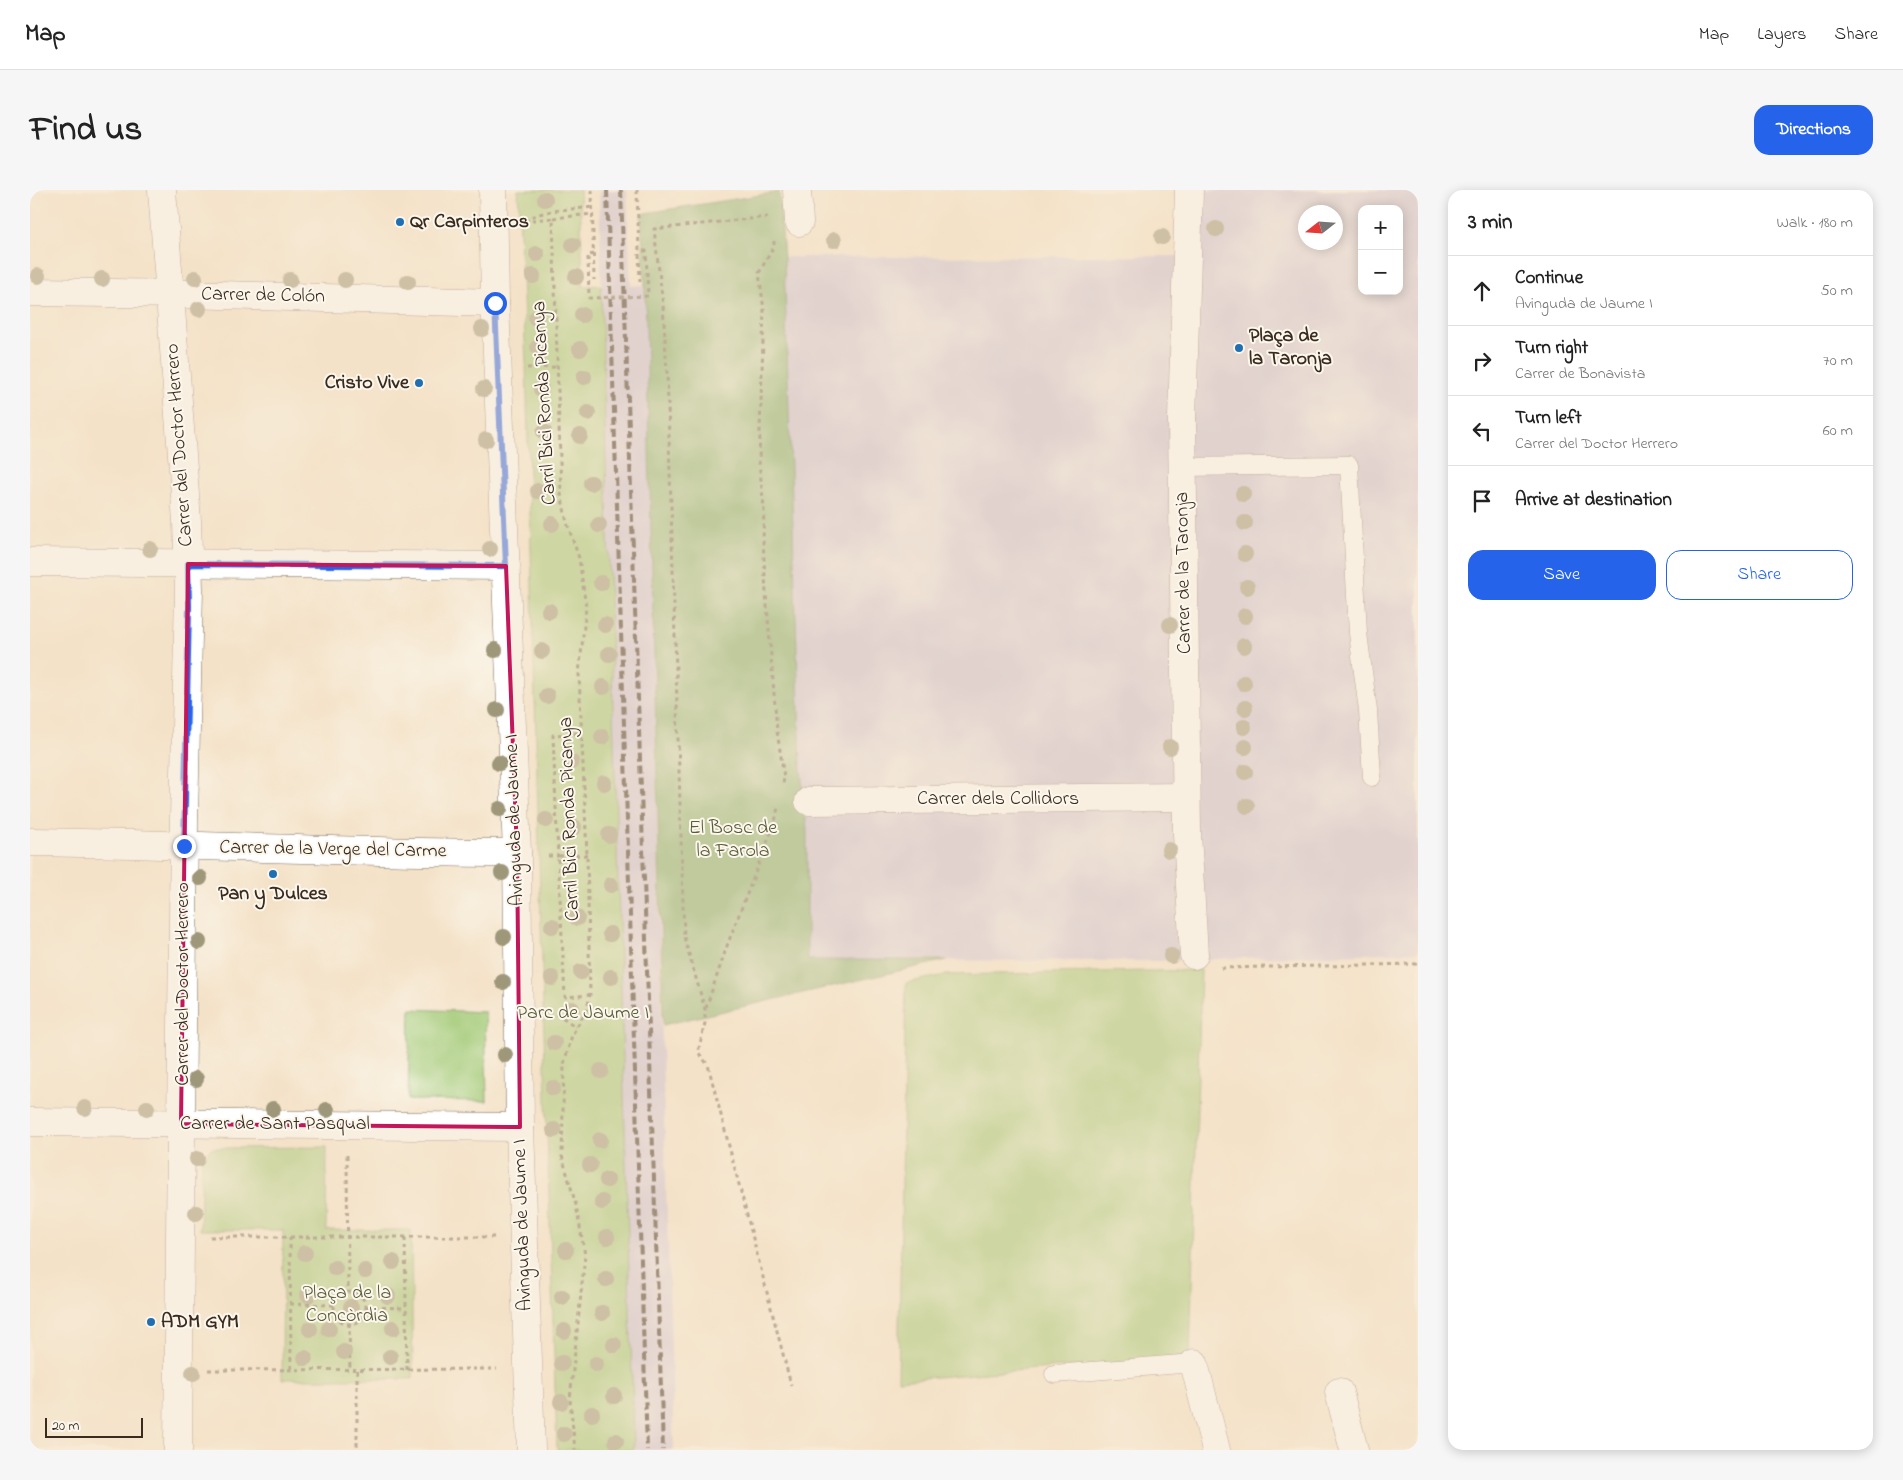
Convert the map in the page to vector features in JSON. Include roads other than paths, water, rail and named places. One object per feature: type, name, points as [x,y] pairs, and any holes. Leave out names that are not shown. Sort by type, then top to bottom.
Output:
[{"type":"street","name":"Carrer del Doctor Herrero","points":[[162,190],[186,512],[189,606],[184,846],[178,1450]]},
{"type":"street","name":"Avinguda de Jaume I","points":[[493,190],[495,303],[517,853],[520,1127],[531,1450]]},
{"type":"street","points":[[787,219],[797,190]]},
{"type":"street","name":"Carrer de la Taronja","points":[[1189,190],[1182,419],[1186,797],[1194,955]]},
{"type":"street","name":"Carrer de Colón","points":[[30,292],[170,293],[495,303]]},
{"type":"street","points":[[30,562],[506,566]]},
{"type":"street","name":"Carrer dels Collidors","points":[[809,800],[1186,797]]},
{"type":"street","name":"Carrer de la Verge del Carme","points":[[30,842],[517,853]]},
{"type":"street","name":"Carrer de Sant Pasqual","points":[[30,1122],[520,1127]]},
{"type":"street","points":[[1194,1363],[1216,1450]]},
{"type":"street","points":[[1339,1392],[1354,1450]]},
{"type":"lane","points":[[1183,468],[1349,465],[1358,633],[1368,711],[1372,777]]},
{"type":"lane","points":[[1054,1374],[1194,1363]]},
{"type":"railway","points":[[607,190],[647,1450]]},
{"type":"railway","points":[[621,190],[663,1450]]},
{"type":"place","name":"Qr Carpinteros","points":[[400,222]]},
{"type":"place","name":"Plaça de la Taronja","points":[[1239,348]]},
{"type":"place","name":"Cristo Vive","points":[[419,383]]},
{"type":"place","name":"Pan y Dulces","points":[[273,874]]},
{"type":"place","name":"ADM GYM","points":[[151,1322]]},
{"type":"park label","name":"El Bosc de la Farola","points":[[733,840]]},
{"type":"park label","name":"Parc de Jaume I","points":[[583,1013]]},
{"type":"park label","name":"Plaça de la Concòrdia","points":[[347,1304]]}]
